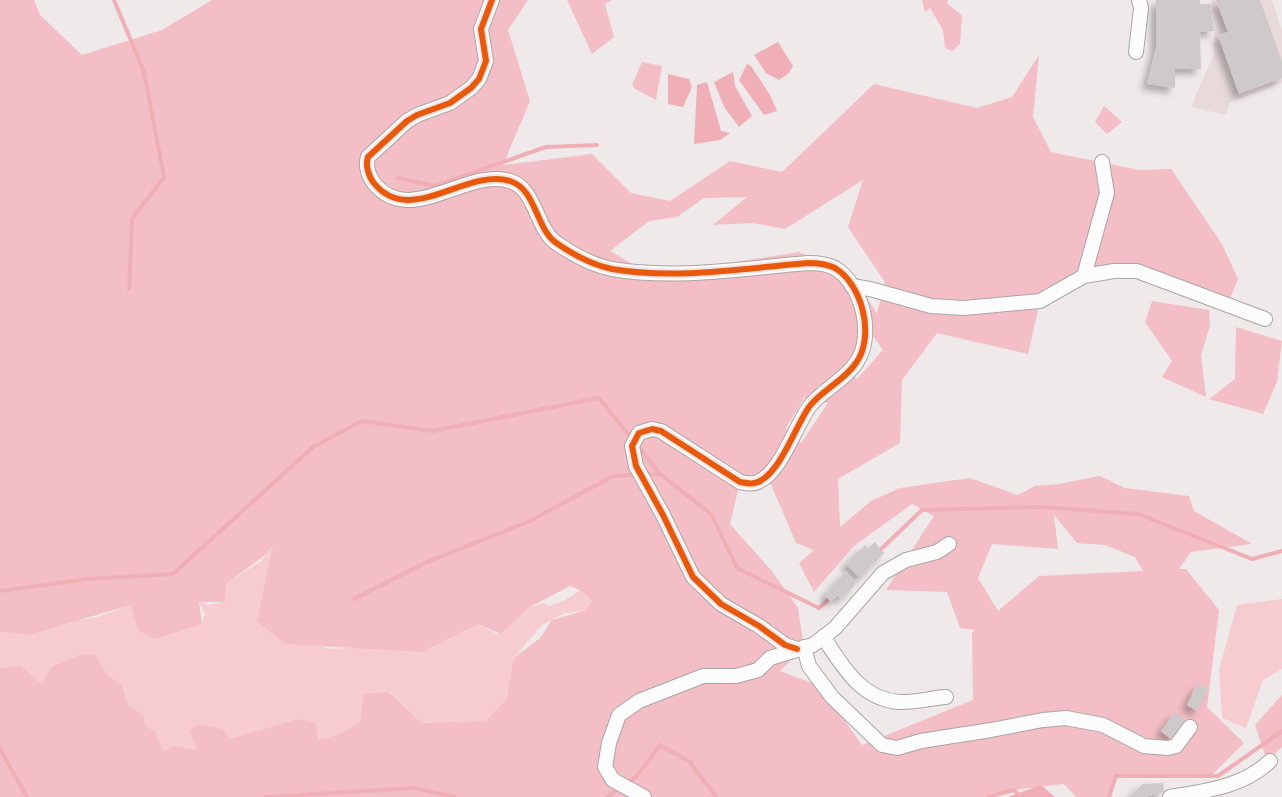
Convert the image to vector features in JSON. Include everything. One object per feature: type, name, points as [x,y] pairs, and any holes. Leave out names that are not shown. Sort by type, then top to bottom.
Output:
[{"type":"street","points":[[492,0],[481,29],[486,61],[479,79],[450,104],[411,118],[368,157],[366,162],[368,172],[374,183],[382,190],[398,198],[420,199],[438,196],[484,179],[506,180],[519,185],[526,194],[543,229],[553,240],[581,258],[605,267],[635,271],[682,272],[822,264],[840,272],[852,286],[864,317],[865,339],[861,356],[846,376],[811,405],[776,464],[758,482],[750,484],[740,482],[661,431],[652,429],[639,433],[632,446],[636,466],[663,515],[686,567],[699,586],[721,604],[759,626],[785,645],[800,648]]},
{"type":"street","points":[[1136,52],[1141,8],[1139,0]]},
{"type":"street","points":[[1084,276],[1107,193],[1102,162]]},
{"type":"street","points":[[852,286],[931,306],[964,308],[1040,301],[1084,276],[1114,271],[1137,271],[1265,319]]},
{"type":"street","points":[[644,797],[613,780],[605,766],[609,743],[619,715],[639,701],[703,676],[736,676],[758,670],[770,658],[813,645],[835,628],[883,573],[906,560],[937,552],[949,544]]},
{"type":"street","points":[[823,637],[848,672],[870,695],[899,702],[946,697]]},
{"type":"street","points":[[800,648],[809,666],[832,697],[882,745],[897,748],[921,741],[1066,718],[1103,725],[1144,746],[1168,748],[1176,746],[1190,727]]},
{"type":"street","points":[[1170,797],[1234,784],[1260,771],[1270,761]]},
{"type":"shaded area","points":[[0,0],[34,0],[40,15],[82,55],[162,30],[212,0],[528,0],[508,30],[530,101],[503,165],[592,154],[631,193],[670,201],[730,161],[782,172],[874,84],[977,108],[1012,97],[1039,55],[1033,117],[1051,152],[1139,170],[1171,169],[1222,244],[1238,279],[1228,304],[1114,271],[1040,301],[1028,354],[937,333],[902,380],[900,443],[838,479],[840,527],[871,501],[900,488],[970,478],[1018,495],[1035,486],[1100,476],[1125,488],[1189,496],[1194,511],[1252,544],[1191,552],[1179,569],[1186,569],[1219,610],[1207,707],[1244,743],[1211,776],[1116,776],[1109,797],[1076,797],[1064,784],[1014,790],[988,797],[0,797],[0,668],[20,665],[42,684],[51,667],[80,655],[96,655],[107,675],[122,685],[128,705],[144,715],[145,726],[156,732],[163,752],[173,746],[197,750],[190,731],[198,724],[223,729],[230,739],[298,719],[316,723],[318,740],[338,735],[360,722],[364,693],[389,692],[422,723],[486,721],[507,698],[514,658],[540,638],[552,620],[584,611],[593,601],[580,590],[570,586],[528,608],[501,634],[478,624],[422,652],[285,644],[257,621],[273,545],[265,555],[226,584],[225,602],[199,602],[202,624],[155,639],[138,630],[131,605],[28,635],[0,631]],"holes":[[[863,180],[848,227],[885,282],[877,313],[849,273],[799,252],[651,275],[610,251],[649,221],[677,217],[704,198],[747,197],[713,225],[753,223],[785,229]],[[873,336],[883,350],[857,379],[844,365]],[[804,398],[828,403],[801,443],[786,428]],[[767,475],[796,543],[814,550],[799,563],[814,592],[854,546],[912,504],[934,516],[886,590],[947,592],[960,628],[975,630],[972,633],[973,700],[862,745],[820,686],[780,671],[804,647],[798,608],[771,570],[730,524],[740,482]],[[1054,515],[1077,543],[1105,545],[1135,557],[1143,571],[1039,576],[998,611],[978,578],[992,544],[1058,549]]]},
{"type":"shaded area","points":[[567,0],[612,0],[605,4],[614,37],[592,54]]},
{"type":"shaded area","points":[[922,0],[948,0],[947,3],[962,16],[960,44],[952,51],[945,48],[943,30],[930,8],[925,12]]},
{"type":"shaded area","points":[[1211,0],[1272,0],[1282,31],[1282,83],[1229,103],[1226,115],[1191,107],[1214,53]]},
{"type":"shaded area","points":[[778,42],[793,66],[789,73],[779,80],[766,73],[754,55]]},
{"type":"shaded area","points":[[642,62],[662,66],[656,100],[635,89],[632,85]]},
{"type":"shaded area","points":[[747,64],[751,66],[770,95],[777,111],[764,115],[739,80]]},
{"type":"shaded area","points":[[733,72],[735,86],[752,116],[739,127],[724,107],[714,82]]},
{"type":"shaded area","points":[[668,74],[689,79],[692,87],[683,107],[668,104]]},
{"type":"shaded area","points":[[707,82],[721,131],[730,133],[720,140],[694,144],[697,85]]},
{"type":"shaded area","points":[[1104,106],[1122,122],[1107,134],[1095,122]]},
{"type":"shaded area","points":[[1152,301],[1209,310],[1210,326],[1201,355],[1206,397],[1162,377],[1172,361],[1145,322]]},
{"type":"shaded area","points":[[1236,327],[1282,341],[1277,382],[1263,414],[1209,399],[1235,379]]},
{"type":"shaded area","points":[[278,537],[275,635],[330,649],[384,646],[478,624],[501,634],[513,613],[543,603],[549,606],[564,601],[580,590],[591,593],[594,601],[584,611],[565,613],[542,625],[514,658],[513,675],[507,698],[486,721],[422,723],[390,692],[365,693],[360,722],[338,735],[318,740],[298,719],[197,750],[173,746],[163,752],[156,732],[145,727],[144,715],[128,705],[122,685],[107,675],[96,655],[42,684],[20,665],[0,668],[0,630],[50,626],[97,617],[131,605],[202,624],[205,614],[199,602],[208,605],[224,602],[226,584],[261,561]]},
{"type":"shaded area","points":[[1282,599],[1282,669],[1263,680],[1246,728],[1222,718],[1219,670],[1237,605]]},
{"type":"shaded area","points":[[1282,695],[1282,747],[1267,761],[1255,725]]},
{"type":"shaded area","points":[[1041,785],[1055,797],[1008,797]]},
{"type":"building","points":[[1156,0],[1200,0],[1200,4],[1211,4],[1214,31],[1200,32],[1201,69],[1175,69],[1175,88],[1147,84],[1156,48]]},
{"type":"building","points":[[1216,0],[1260,0],[1282,61],[1282,78],[1239,94],[1218,35],[1228,32]]},
{"type":"building","points":[[875,542],[884,553],[860,578],[846,564],[865,545],[868,548]]},
{"type":"building","points":[[846,571],[856,584],[841,599],[838,595],[831,602],[825,595]]},
{"type":"building","points":[[1197,684],[1208,689],[1197,711],[1187,705]]},
{"type":"building","points":[[1175,712],[1187,722],[1172,740],[1161,731]]},
{"type":"building","points":[[1163,783],[1164,792],[1144,797],[1129,797],[1143,784]]},
{"type":"waterway","points":[[114,0],[144,72],[164,177],[132,219],[129,289]]},
{"type":"waterway","points":[[398,178],[435,186],[546,147],[597,145]]},
{"type":"waterway","points":[[0,591],[88,579],[173,574],[313,447],[362,421],[432,431],[599,398],[633,440]]},
{"type":"waterway","points":[[637,445],[660,474],[711,514],[737,568],[819,608],[831,597]]},
{"type":"waterway","points":[[645,475],[660,474]]},
{"type":"waterway","points":[[354,599],[427,562],[528,522],[613,476],[637,475]]},
{"type":"waterway","points":[[877,553],[922,510],[1042,507],[1138,514],[1252,559],[1282,551]]},
{"type":"waterway","points":[[1109,797],[1116,776],[1218,776],[1282,731]]},
{"type":"waterway","points":[[627,783],[636,777],[660,745],[690,762],[716,797]]},
{"type":"waterway","points":[[0,749],[27,797]]},
{"type":"waterway","points":[[607,797],[621,787]]},
{"type":"waterway","points":[[265,797],[414,788],[454,797]]},
{"type":"waterway","points":[[988,797],[1014,790],[1020,797]]},
{"type":"cycle path","points":[[492,0],[481,29],[486,61],[479,79],[471,88],[450,103],[407,121],[368,157],[368,173],[373,182],[387,195],[404,200],[421,199],[476,182],[493,179],[510,181],[519,185],[525,192],[543,227],[555,242],[597,265],[636,272],[686,273],[808,263],[835,268],[853,286],[863,312],[865,326],[862,352],[851,369],[809,407],[781,459],[766,477],[749,484],[740,482],[661,431],[652,429],[639,433],[632,446],[636,466],[693,577],[721,604],[759,626],[785,645],[797,649]]}]
